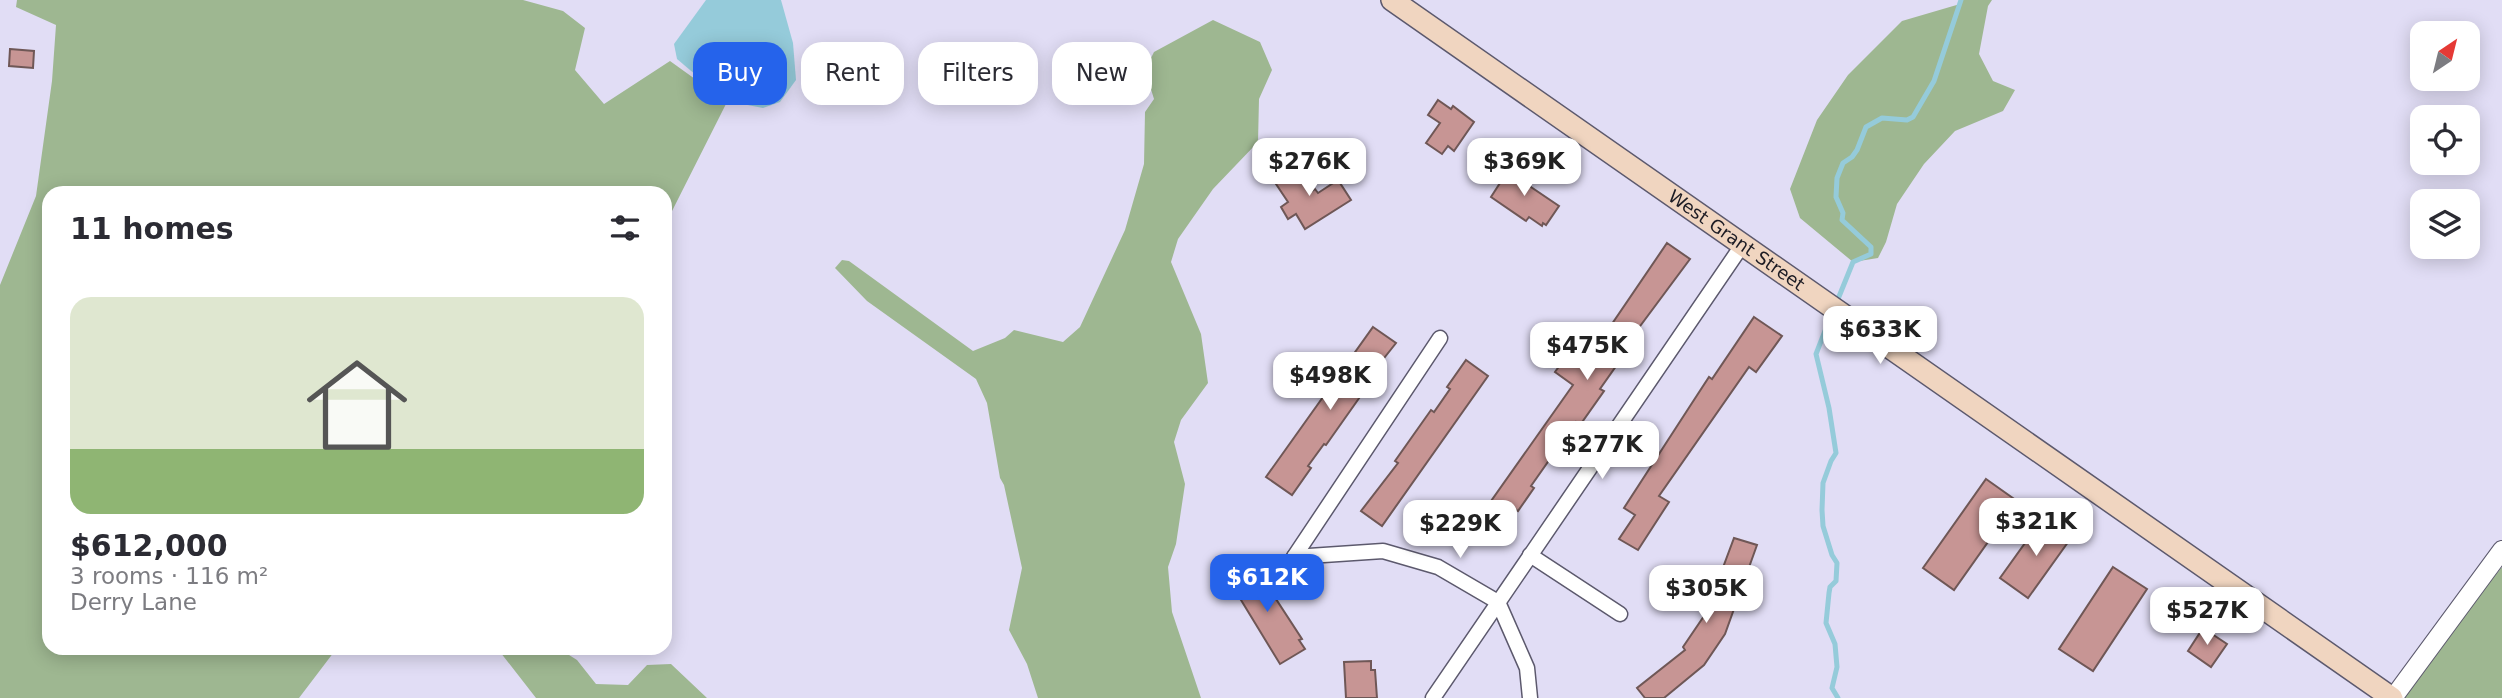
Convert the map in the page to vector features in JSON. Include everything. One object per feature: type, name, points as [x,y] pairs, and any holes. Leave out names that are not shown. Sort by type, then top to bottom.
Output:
[{"type":"main road","name":"West Grant Street","points":[[1392,0],[2386,697]]},
{"type":"street","points":[[1433,698],[1743,244]]},
{"type":"street","points":[[1440,338],[1294,556],[1383,551],[1438,567],[1498,602],[1527,668],[1530,698]]},
{"type":"street","points":[[2386,697],[2502,550]]},
{"type":"street","points":[[1530,555],[1620,614]]},
{"type":"green space","points":[[17,0],[523,0],[563,11],[585,28],[575,70],[604,104],[670,61],[693,78],[693,105],[725,105],[672,211],[672,186],[42,186],[42,655],[332,655],[299,698],[0,698],[0,285],[36,196],[52,81],[56,25],[16,7]]},
{"type":"green space","points":[[1963,0],[1992,0],[1988,6],[1979,54],[1993,81],[2015,90],[2003,111],[1955,131],[1924,164],[1897,204],[1886,242],[1878,258],[1853,262],[1800,218],[1790,189],[1817,120],[1848,75],[1902,21],[1960,4]]},
{"type":"green space","points":[[1213,20],[1260,42],[1272,70],[1259,99],[1258,142],[1213,189],[1178,239],[1171,262],[1201,334],[1208,383],[1181,420],[1174,442],[1185,484],[1176,544],[1168,567],[1172,612],[1201,698],[1038,698],[1027,664],[1009,630],[1022,568],[1004,485],[1000,478],[987,403],[976,379],[867,301],[835,268],[842,260],[849,261],[973,351],[1005,338],[1014,330],[1063,342],[1080,327],[1125,230],[1144,164],[1145,112],[1154,99],[1154,52]]},
{"type":"green space","points":[[2502,567],[2502,698],[2393,698]]},
{"type":"green space","points":[[502,655],[569,655],[577,660],[596,684],[628,685],[647,665],[671,664],[707,698],[536,698]]},
{"type":"water","points":[[706,0],[781,0],[793,43],[796,80],[787,92],[787,42],[693,42],[693,73],[677,59],[674,44]]},
{"type":"water","points":[[747,105],[772,105],[763,108]]},
{"type":"building","points":[[10,49],[34,51],[33,68],[9,66]]},
{"type":"building","points":[[1438,100],[1451,109],[1453,106],[1474,122],[1454,151],[1448,146],[1442,154],[1426,143],[1440,123],[1428,115]]},
{"type":"building","points":[[1511,166],[1532,180],[1528,185],[1559,206],[1546,225],[1543,223],[1542,226],[1529,217],[1526,221],[1491,197]]},
{"type":"building","points":[[1296,167],[1312,191],[1315,189],[1318,193],[1338,180],[1351,200],[1305,229],[1296,214],[1288,219],[1281,207],[1288,202],[1274,181]]},
{"type":"building","points":[[1667,243],[1690,259],[1635,333],[1638,335],[1600,389],[1604,391],[1580,425],[1576,422],[1531,486],[1534,488],[1518,511],[1515,509],[1504,525],[1484,511],[1573,385],[1555,372],[1571,350],[1586,362]]},
{"type":"building","points":[[1754,317],[1782,336],[1756,372],[1749,367],[1659,496],[1669,502],[1638,550],[1619,539],[1635,515],[1624,508],[1709,377],[1712,379]]},
{"type":"building","points":[[1373,327],[1396,343],[1358,391],[1362,394],[1308,466],[1311,468],[1292,495],[1266,477]]},
{"type":"building","points":[[1466,360],[1488,376],[1382,526],[1361,511],[1398,463],[1395,461],[1431,410],[1434,412],[1450,389],[1447,387]]},
{"type":"building","points":[[1986,479],[2017,501],[1954,590],[1923,568]]},
{"type":"building","points":[[2043,518],[2071,538],[2028,598],[2000,578]]},
{"type":"building","points":[[1734,538],[1757,545],[1725,634],[1704,665],[1664,698],[1645,698],[1637,688],[1685,650],[1683,647],[1706,613]]},
{"type":"building","points":[[1248,564],[1253,572],[1257,570],[1302,639],[1299,640],[1305,649],[1280,664],[1227,577]]},
{"type":"building","points":[[2113,567],[2147,589],[2093,671],[2059,649]]},
{"type":"building","points":[[2203,628],[2227,644],[2211,667],[2188,651]]},
{"type":"building","points":[[1371,661],[1371,670],[1375,670],[1377,698],[1346,698],[1344,662]]},
{"type":"waterway","points":[[1836,304],[1853,262],[1871,254],[1871,247],[1842,220],[1843,213],[1836,197],[1837,178],[1843,163],[1857,150],[1866,127],[1882,118],[1907,120],[1913,117],[1934,81],[1961,0]]},
{"type":"waterway","points":[[1832,313],[1816,354],[1836,453],[1823,483],[1822,510],[1823,526],[1837,563],[1836,581],[1830,587],[1826,623],[1835,644],[1837,667],[1832,688],[1838,698]]}]
